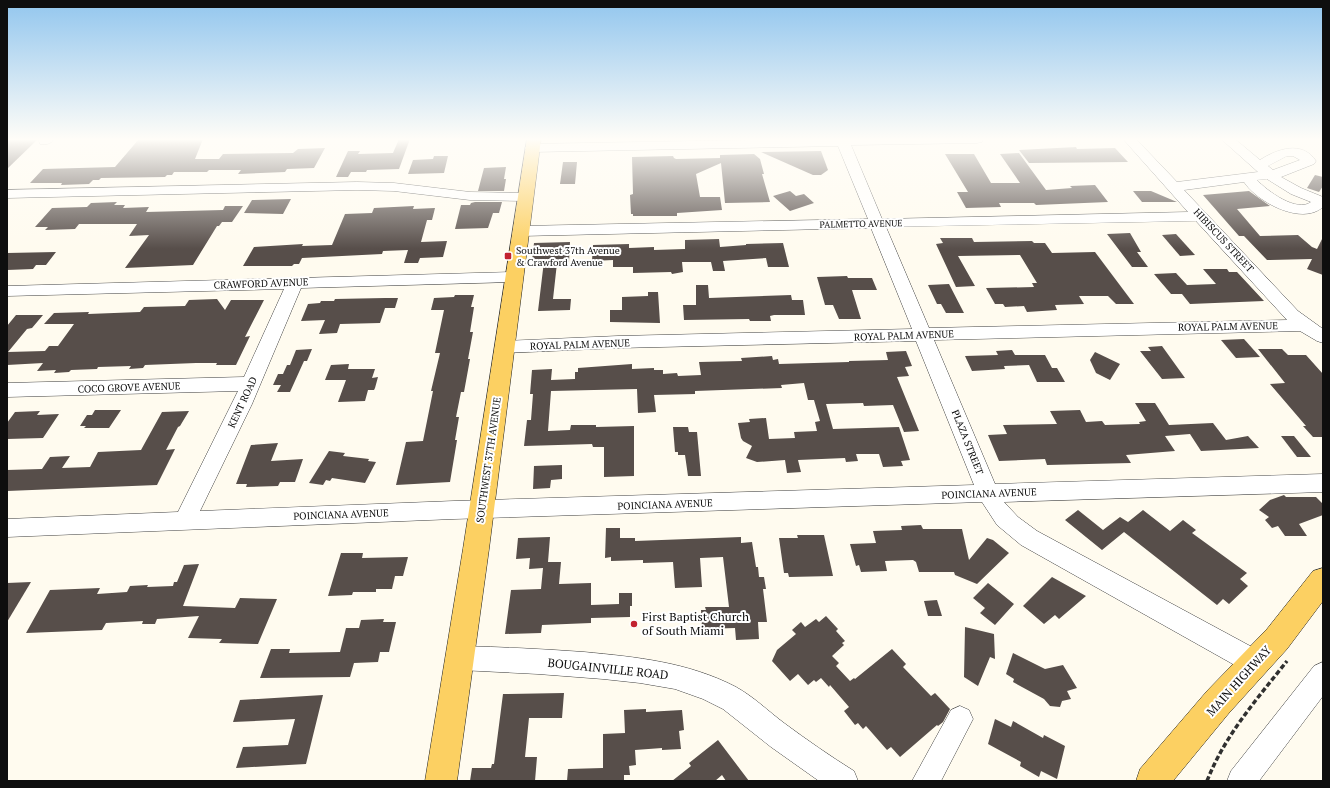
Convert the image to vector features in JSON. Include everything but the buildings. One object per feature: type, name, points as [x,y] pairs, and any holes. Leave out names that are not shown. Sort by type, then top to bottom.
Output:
[{"type":"main road","name":"SOUTHWEST 37TH AVENUE","points":[[441,781],[505,347],[528,176]]},
{"type":"main road","name":"MAIN HIGHWAY","points":[[1164,777],[1218,702],[1278,639],[1323,580]]},
{"type":"street","name":"PLAZA STREET","points":[[857,176],[988,493],[999,512],[1012,526],[1029,538],[1256,663]]},
{"type":"street","name":"HIBISCUS STREET","points":[[1163,176],[1292,315],[1323,337]]},
{"type":"street","points":[[1272,176],[1320,209]]},
{"type":"street","points":[[1174,187],[1248,177],[1251,183],[1284,206],[1299,210],[1320,209]]},
{"type":"street","points":[[7,194],[356,186],[394,187],[461,195],[525,197]]},
{"type":"street","name":"PALMETTO AVENUE","points":[[521,231],[1202,216]]},
{"type":"street","name":"CRAWFORD AVENUE","points":[[7,291],[514,277]]},
{"type":"street","name":"KENT ROAD","points":[[185,520],[251,384],[295,282]]},
{"type":"street","name":"ROYAL PALM AVENUE","points":[[505,347],[618,342],[1303,324]]},
{"type":"street","name":"COCO GROVE AVENUE","points":[[7,390],[251,384]]},
{"type":"street","name":"POINCIANA AVENUE","points":[[7,528],[185,520],[1323,483]]},
{"type":"street","name":"BOUGAINVILLE ROAD","points":[[460,658],[527,660],[615,667],[651,671],[689,680],[710,688],[737,702],[790,745],[844,781]]},
{"type":"street","points":[[1241,781],[1323,675]]},
{"type":"street","points":[[926,781],[960,719]]},
{"type":"path","points":[[1208,781],[1217,757],[1230,736],[1290,657]]},
{"type":"place","name":"Southwest 37th Avenue & Crawford Avenue","points":[[508,256]]},
{"type":"place","name":"First Baptist Church of South Miami","points":[[634,624]]}]
